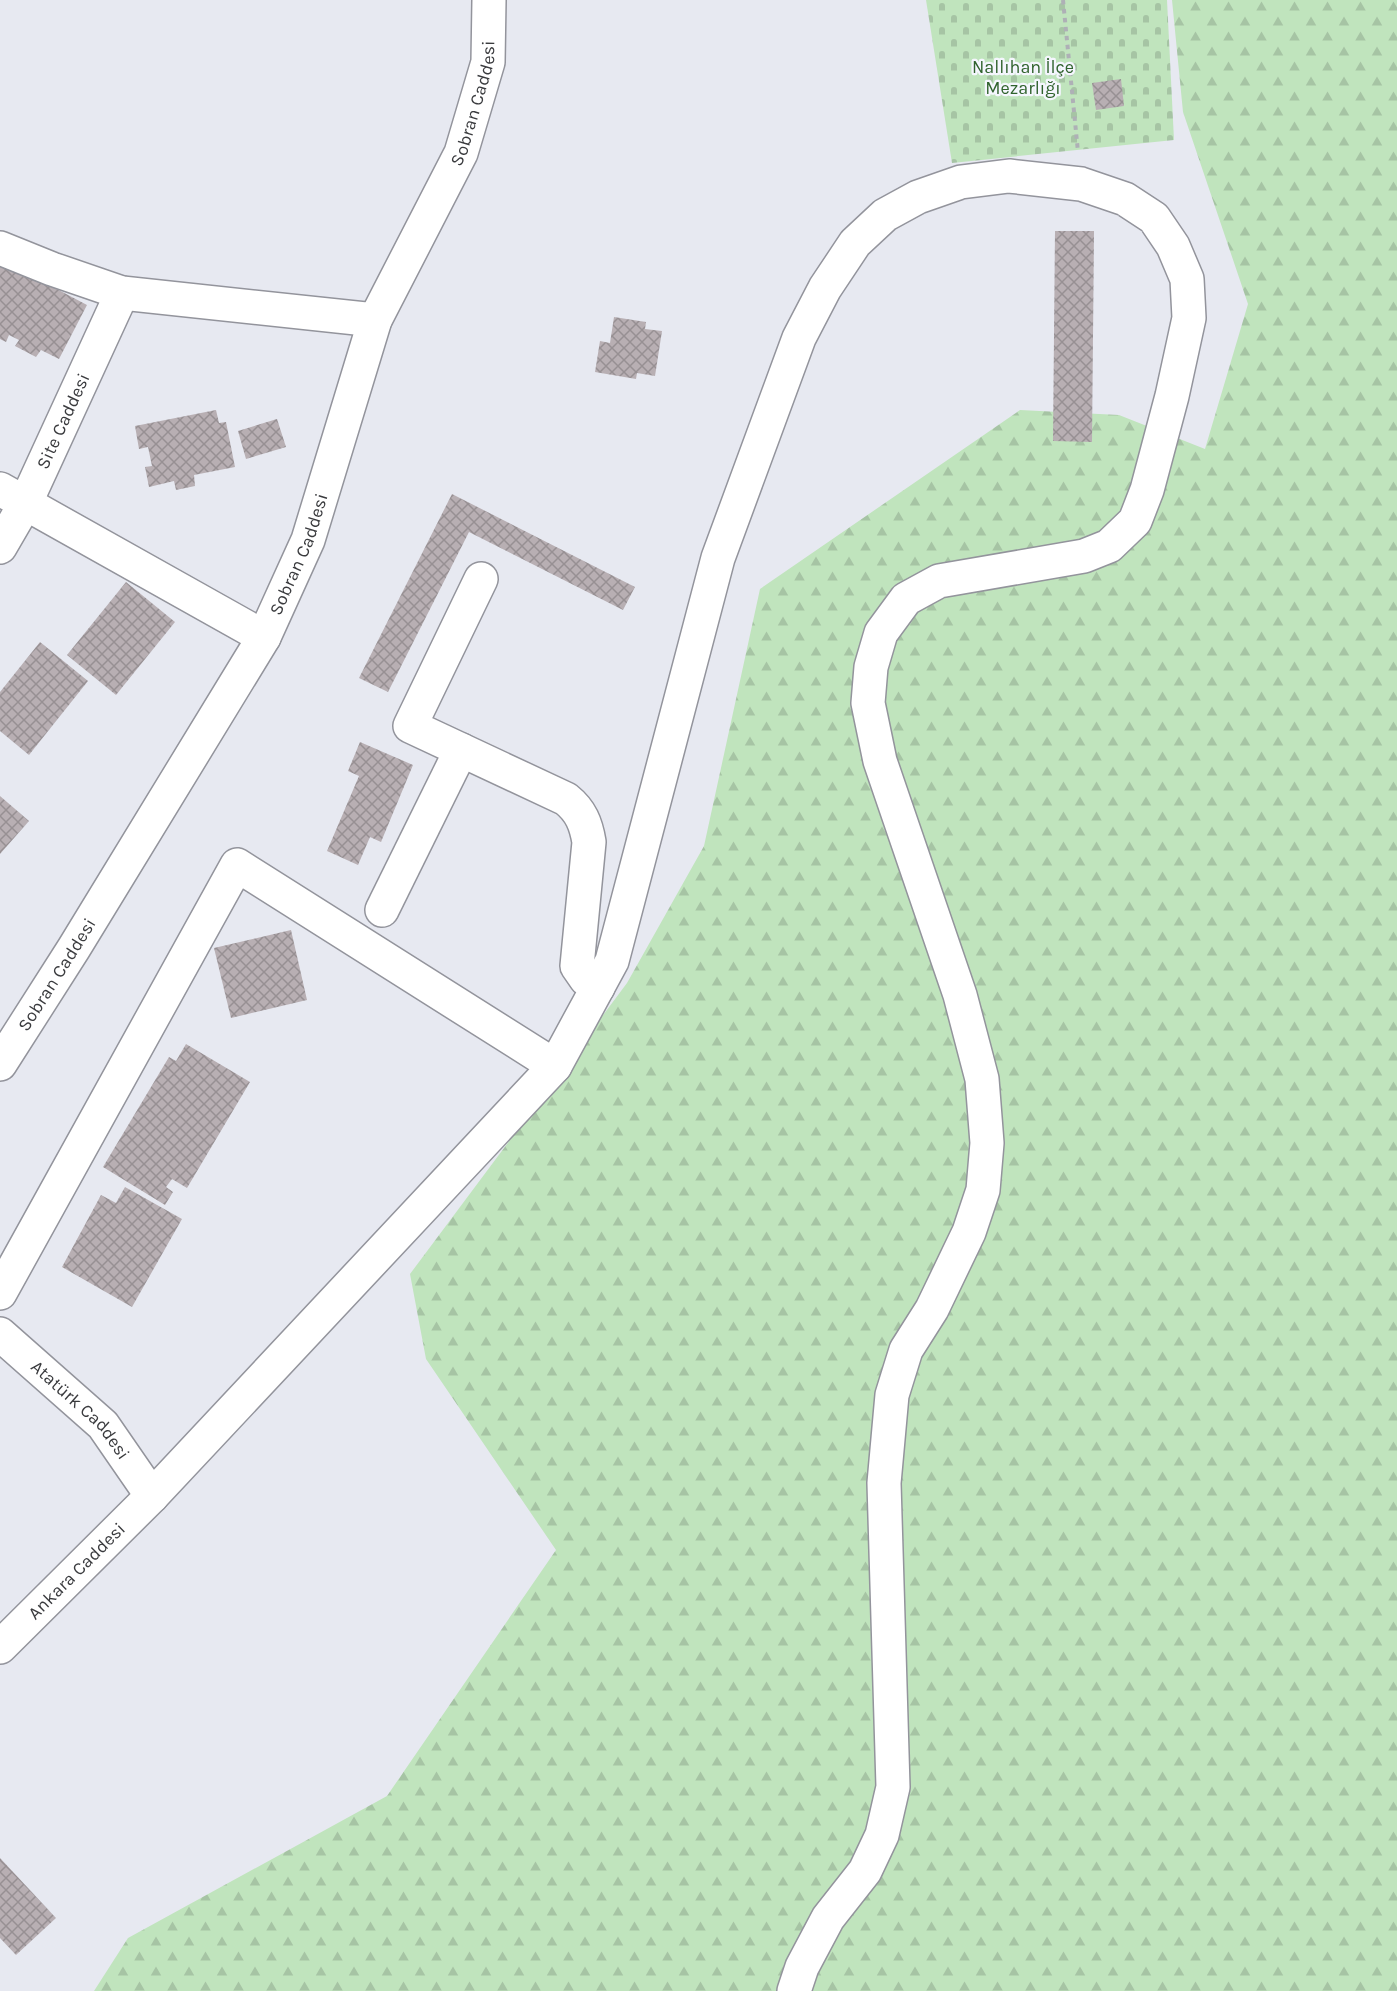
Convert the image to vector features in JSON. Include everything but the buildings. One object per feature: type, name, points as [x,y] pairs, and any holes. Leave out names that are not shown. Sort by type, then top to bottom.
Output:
[{"type":"street","name":"Sobran Caddesi","points":[[0,1064],[74,948],[264,637],[308,540],[375,320],[461,153],[488,62],[489,0]]},
{"type":"street","name":"Ankara Caddesi","points":[[0,1647],[152,1496],[555,1066],[612,961],[718,558],[799,338],[825,288],[855,243],[885,215],[918,197],[962,182],[1009,176],[1081,184],[1125,199],[1154,219],[1173,246],[1187,279],[1189,318],[1172,396],[1147,490],[1135,521],[1109,546],[1083,556],[939,581],[906,599],[881,633],[871,667],[868,703],[880,761],[960,995],[982,1079],[987,1143],[983,1190],[969,1232],[932,1309],[906,1350],[892,1395],[884,1483],[893,1787],[882,1835],[865,1871],[828,1918],[802,1967],[794,1991]]},
{"type":"street","points":[[0,248],[122,293],[375,320]]},
{"type":"street","name":"Site Caddesi","points":[[0,547],[13,497],[122,293]]},
{"type":"street","points":[[13,497],[264,637]]},
{"type":"street","points":[[481,579],[410,726],[566,799],[580,813],[587,827],[589,843],[576,966],[586,979],[598,987]]},
{"type":"street","points":[[382,910],[461,750]]},
{"type":"street","points":[[0,1293],[237,865],[555,1066]]},
{"type":"street","name":"Atatürk Caddesi","points":[[0,1334],[103,1425],[152,1496]]},
{"type":"path","points":[[1063,0],[1081,184]]},
{"type":"green space","name":"Nallıhan İlçe Mezarlığı","points":[[926,0],[1167,0],[1174,140],[952,163]]},
{"type":"green space","points":[[1172,0],[1397,0],[1397,1991],[94,1991],[128,1938],[387,1796],[556,1550],[426,1359],[410,1274],[627,983],[704,846],[760,589],[1020,410],[1119,415],[1205,449],[1248,304],[1183,112]]}]
